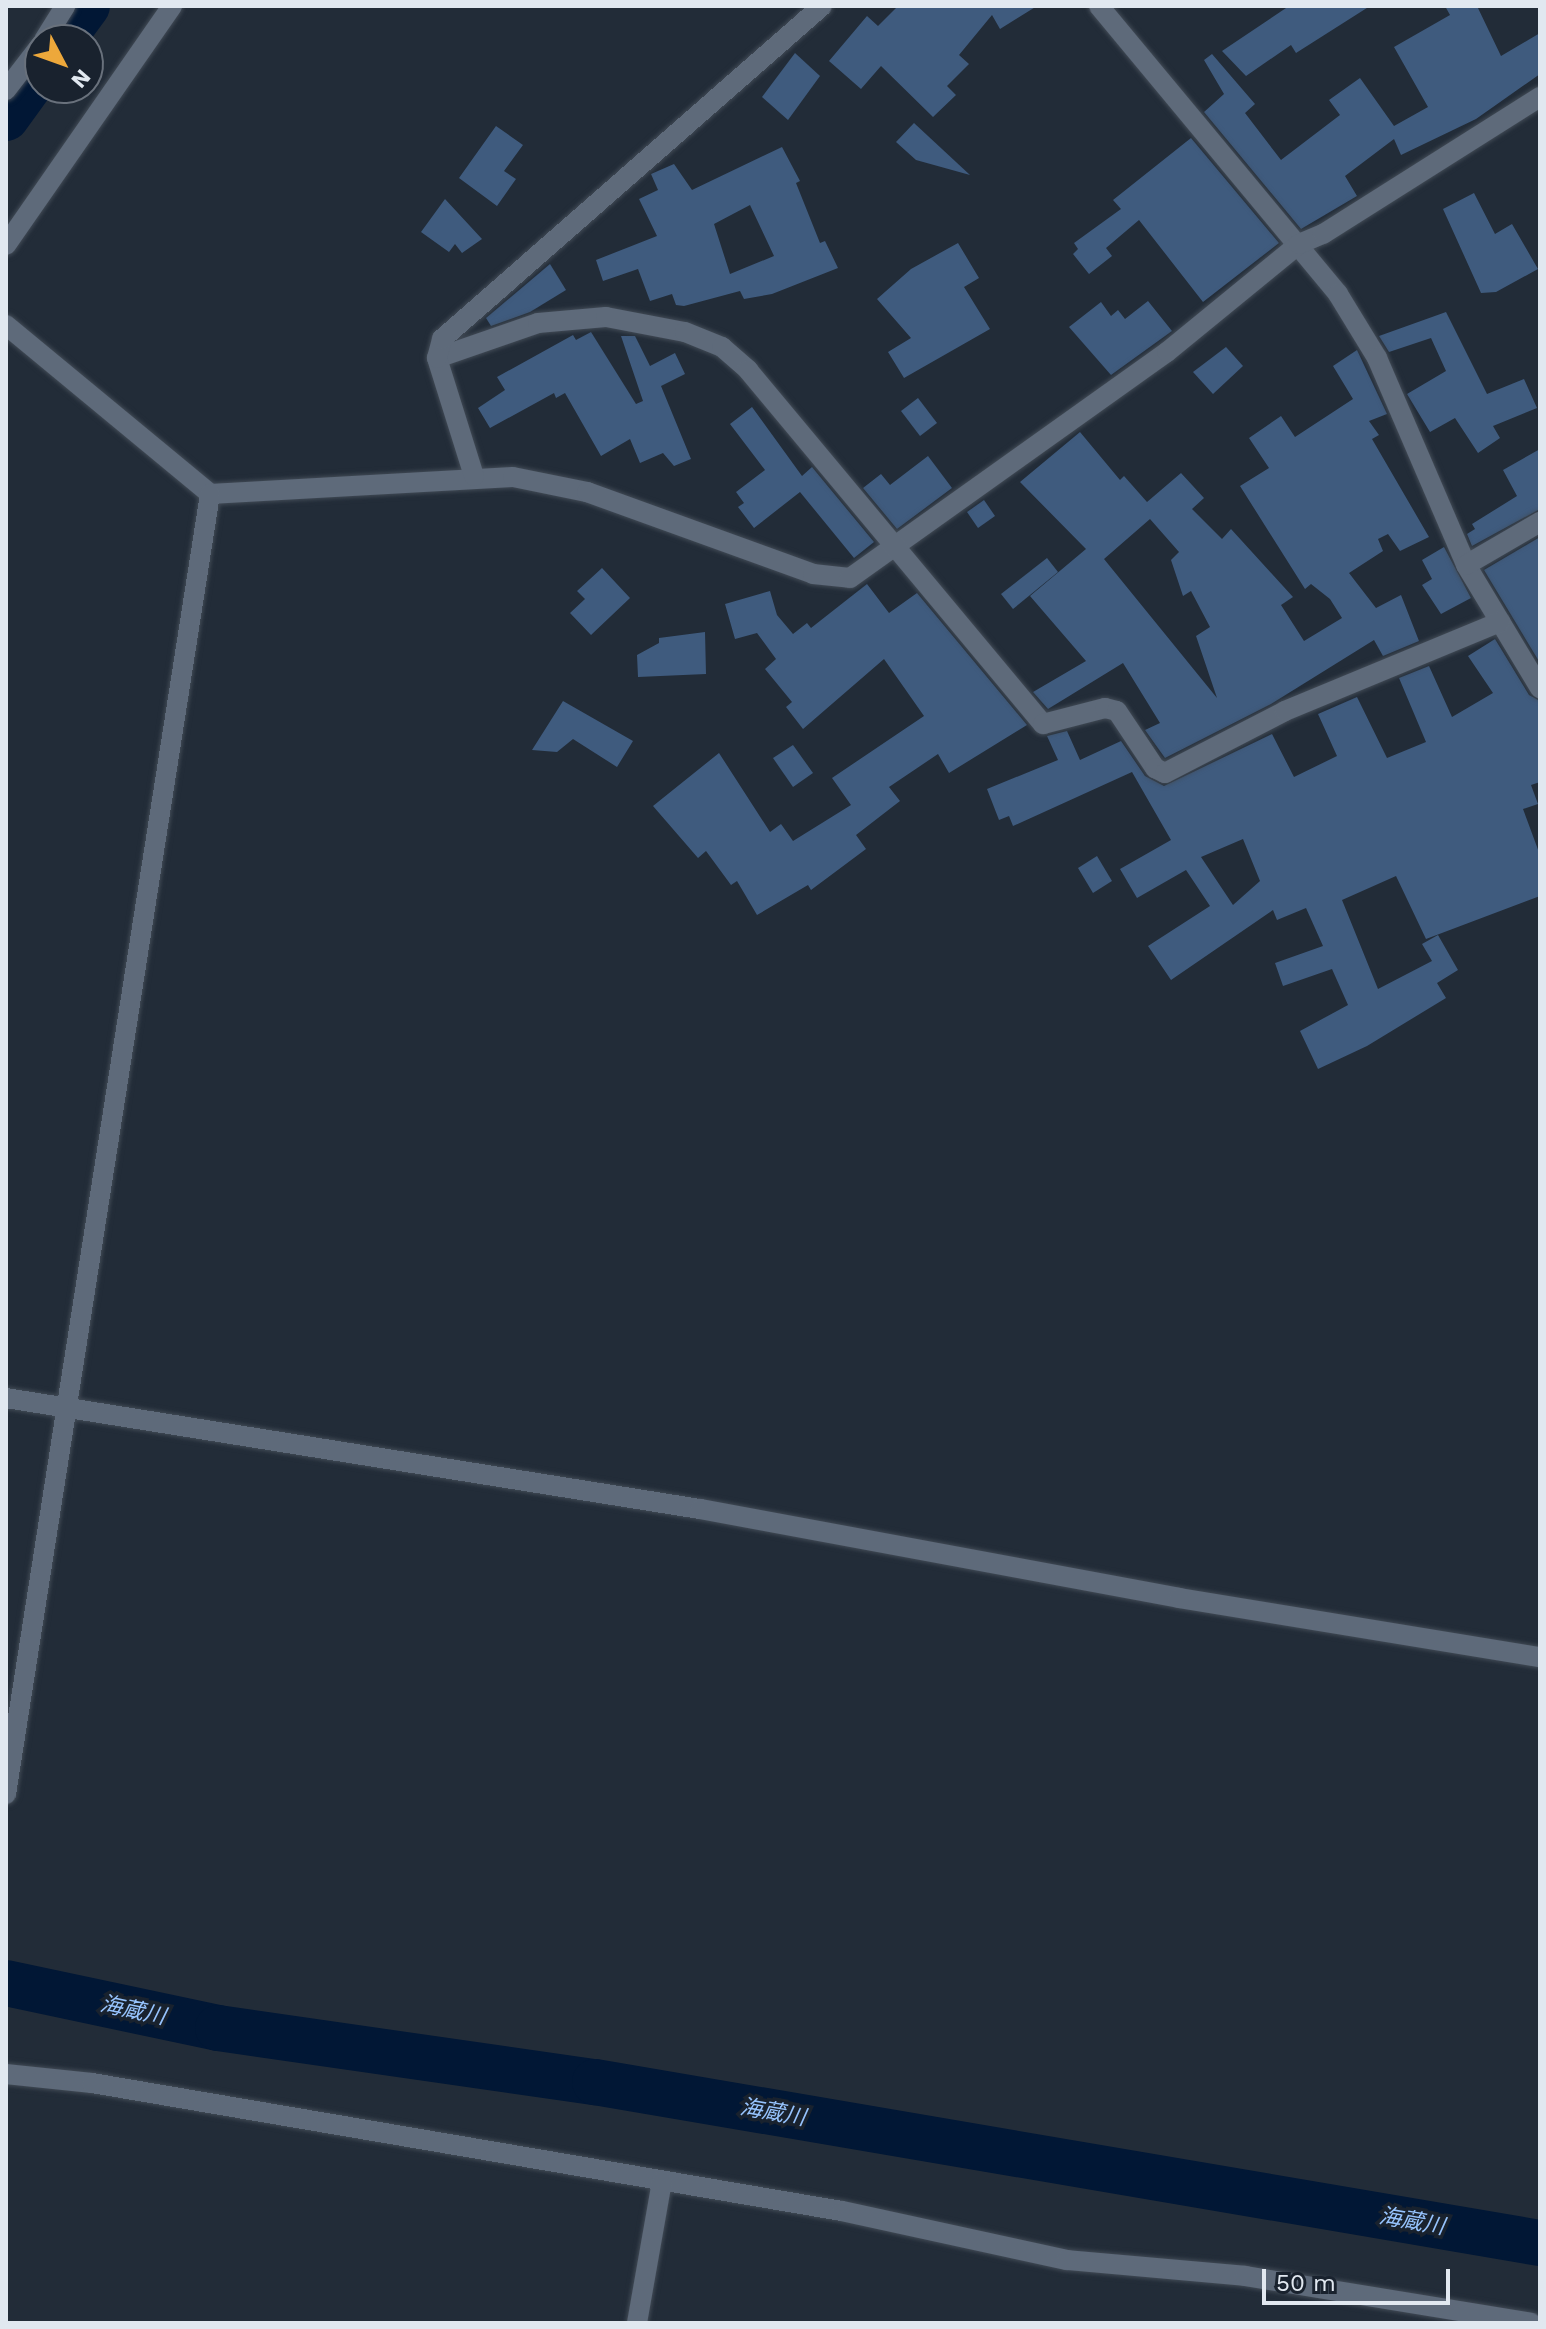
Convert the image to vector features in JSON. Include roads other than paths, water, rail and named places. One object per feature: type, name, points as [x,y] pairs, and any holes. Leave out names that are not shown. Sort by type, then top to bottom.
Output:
[{"type":"street","points":[[54,24],[65,6]]},
{"type":"street","points":[[6,245],[172,6]]},
{"type":"street","points":[[474,476],[437,358],[442,339],[822,6]]},
{"type":"street","points":[[1099,6],[1338,294],[1377,358],[1466,565],[1540,688]]},
{"type":"street","points":[[6,90],[24,67]]},
{"type":"street","points":[[6,325],[210,494],[474,476],[513,477],[587,492],[813,574],[850,578],[1167,352],[1299,244],[1323,234],[1540,97]]},
{"type":"street","points":[[437,358],[538,323],[606,317],[685,332],[722,347],[748,370],[893,549],[1043,724],[1105,708],[1117,711],[1155,768],[1165,773],[1285,711],[1500,622]]},
{"type":"street","points":[[6,1794],[62,1408],[210,494]]},
{"type":"street","points":[[1466,565],[1540,522]]},
{"type":"street","points":[[6,1398],[700,1509],[1179,1598],[1540,1657]]},
{"type":"street","points":[[6,2074],[92,2083],[842,2211],[1067,2260],[1245,2276],[1531,2323]]},
{"type":"street","points":[[637,2323],[662,2181]]},
{"type":"waterway","points":[[74,24],[87,6]]},
{"type":"waterway","points":[[6,118],[24,93]]},
{"type":"waterway","name":"海蔵川","points":[[6,1983],[218,2028],[595,2082],[1540,2243]]}]
